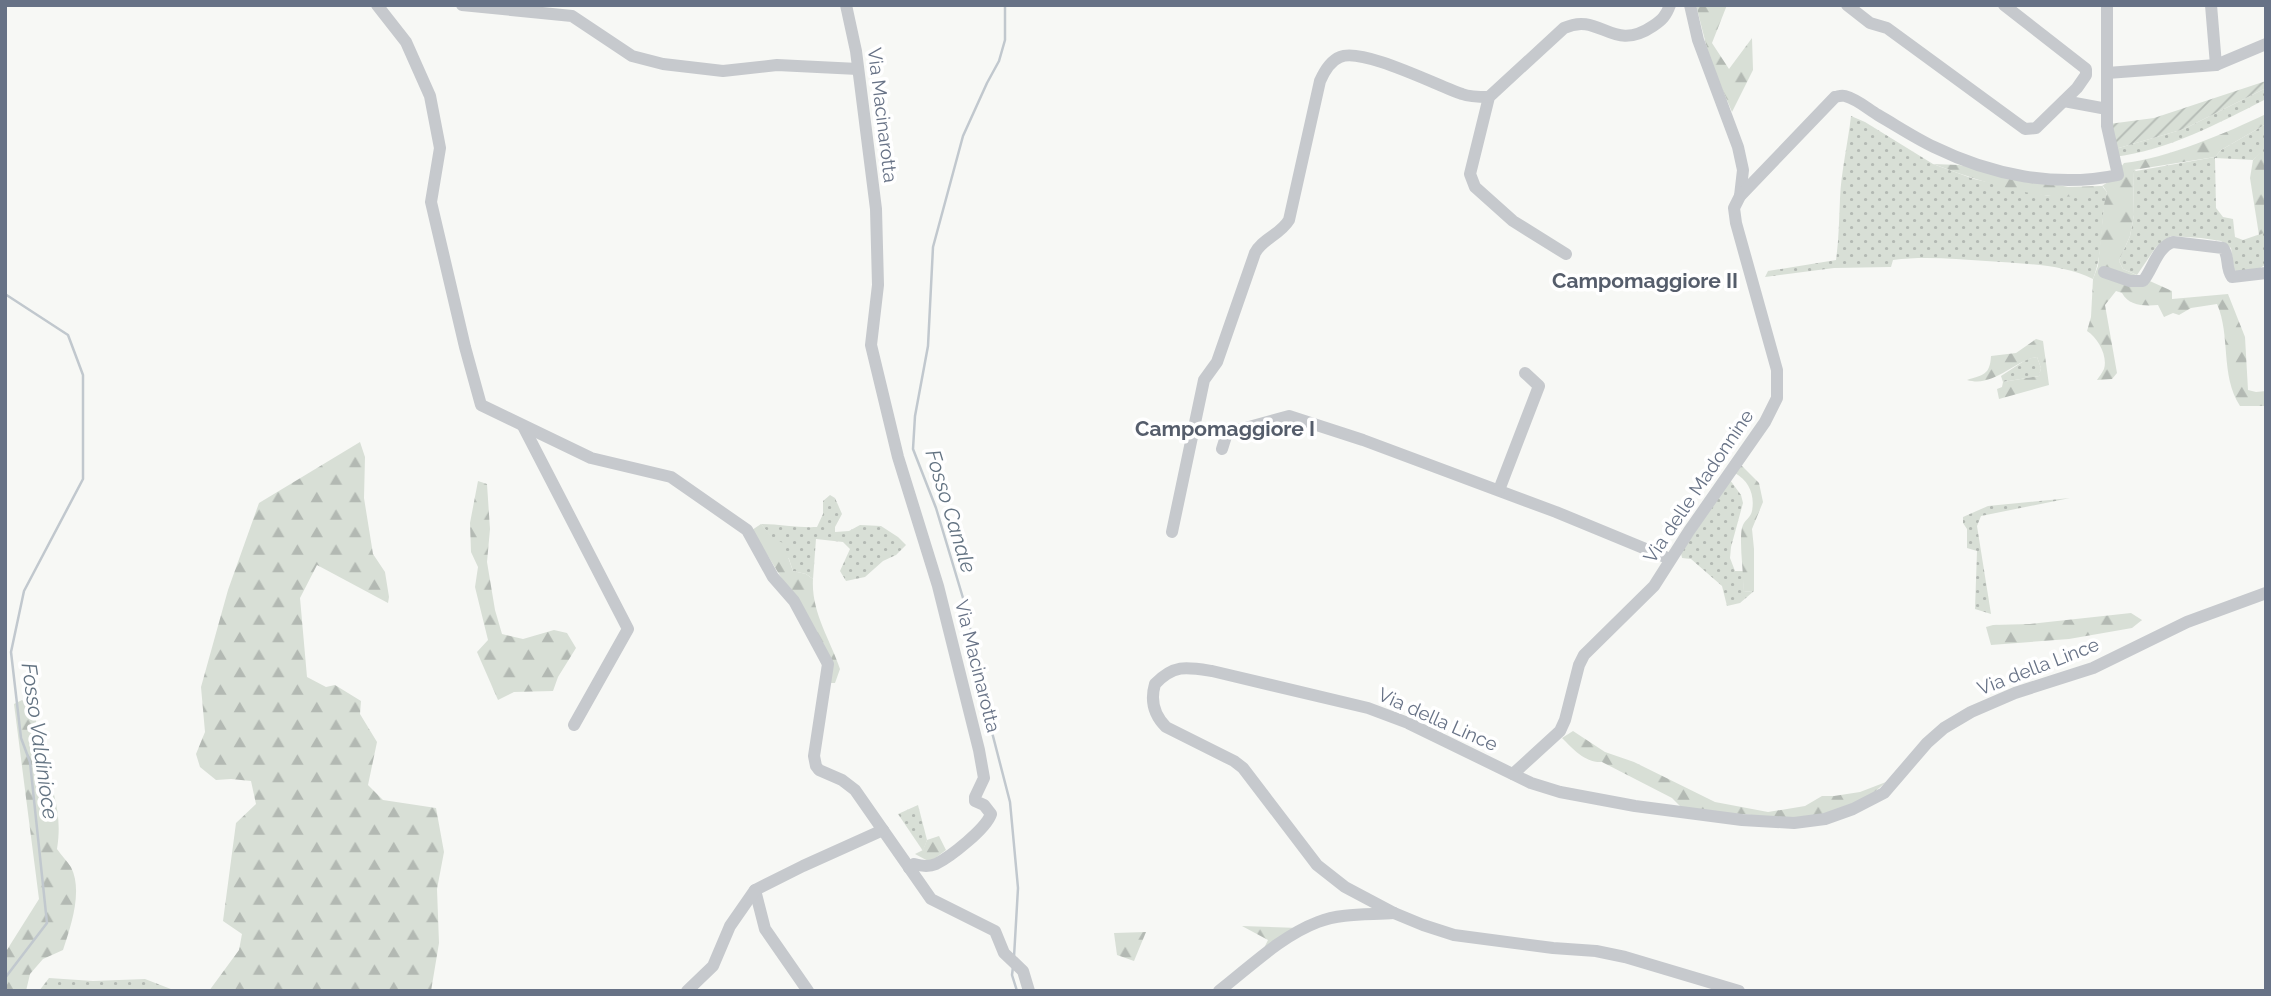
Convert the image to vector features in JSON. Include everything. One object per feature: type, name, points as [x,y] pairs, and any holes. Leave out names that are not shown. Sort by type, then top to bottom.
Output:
[{"type":"street","points":[[377,5],[406,43],[430,96],[440,148],[431,202],[481,405],[592,458],[671,477],[747,530],[773,577],[794,601],[828,664],[814,756],[816,766],[819,770],[842,779],[855,790],[931,899],[995,930],[1004,953],[1023,971],[1029,991]]},
{"type":"street","points":[[462,5],[572,16],[632,56],[663,64],[723,71],[777,65],[858,69]]},
{"type":"street","name":"Via Macinarotta","points":[[846,5],[858,69],[876,209],[878,285],[871,345],[898,457],[938,586],[979,750],[984,778],[975,802],[984,805],[991,814],[988,821],[976,832],[934,865],[914,864],[909,868]]},
{"type":"street","points":[[1566,254],[1513,221],[1475,187],[1471,180],[1470,174],[1489,97],[1564,28],[1575,23],[1587,24],[1619,36],[1633,37],[1665,18],[1670,5]]},
{"type":"street","name":"Via delle Madonnine","points":[[1513,774],[1560,731],[1584,655],[1654,586],[1765,422],[1777,398],[1777,370],[1736,223],[1734,208],[1740,196],[1743,170],[1738,147],[1699,40],[1690,5]]},
{"type":"street","points":[[1847,5],[1870,23],[1887,29],[2025,129],[2036,128],[2086,75],[2085,69],[2004,5]]},
{"type":"street","points":[[1740,196],[1835,97],[1849,97],[1919,139],[1969,162],[2031,178],[2061,181],[2118,175],[2107,126],[2107,5]]},
{"type":"street","points":[[2211,5],[2217,65]]},
{"type":"street","points":[[2107,73],[2217,65],[2266,44]]},
{"type":"street","points":[[1172,532],[1204,380],[1217,362],[1258,246],[1284,228],[1289,220],[1324,72],[1339,57],[1350,55],[1402,69],[1464,95],[1489,97]]},
{"type":"street","points":[[2064,101],[2107,108]]},
{"type":"street","points":[[2104,272],[2130,281],[2143,281],[2166,244],[2173,242],[2223,247],[2227,252],[2228,272],[2232,277],[2266,273]]},
{"type":"street","points":[[1499,490],[1539,386],[1525,373]]},
{"type":"street","points":[[1222,449],[1227,433],[1289,416],[1499,490],[1670,559]]},
{"type":"street","points":[[523,426],[628,629],[574,725]]},
{"type":"street","name":"Via della Lince","points":[[1739,991],[1596,951],[1454,935],[1394,913],[1345,887],[1317,864],[1243,768],[1166,727],[1154,710],[1155,684],[1172,670],[1190,668],[1212,671],[1368,708],[1408,723],[1531,783],[1560,792],[1635,806],[1742,820],[1794,823],[1825,818],[1853,809],[1884,793],[1927,743],[1944,728],[1971,712],[2015,693],[2093,668],[2187,622],[2266,593]]},
{"type":"street","points":[[687,991],[713,966],[730,926],[755,890],[883,831]]},
{"type":"street","points":[[755,890],[765,929],[808,991]]},
{"type":"street","points":[[1219,991],[1274,947],[1318,922],[1394,913]]},
{"type":"green space","points":[[1696,5],[1727,5],[1712,43],[1729,69],[1752,38],[1753,70],[1732,112],[1710,60]]},
{"type":"green space","points":[[2266,81],[2266,88],[2184,129],[2112,150],[2109,124],[2154,118]]},
{"type":"green space","points":[[2266,88],[2266,99],[2211,126],[2173,142],[2114,157],[2112,150],[2184,129]]},
{"type":"green space","points":[[2266,114],[2266,124],[2221,150],[2215,157],[2133,170],[2134,215],[2130,236],[2119,261],[2123,269],[2172,291],[2172,299],[2228,294],[2245,337],[2248,390],[2266,391],[2266,406],[2240,406],[2234,394],[2228,369],[2224,329],[2217,304],[2191,308],[2179,315],[2173,313],[2164,317],[2158,305],[2133,303],[2116,291],[2105,305],[2117,373],[2112,379],[2097,380],[2104,369],[2105,359],[2098,343],[2087,331],[2107,192],[2103,186],[2088,194],[2051,196],[2010,189],[1933,164],[1959,165],[2068,187],[2102,186],[2111,180],[2124,163],[2177,150]]},
{"type":"green space","points":[[1851,116],[1933,164],[1974,179],[2049,196],[2102,186],[2107,192],[2099,258],[2093,279],[2068,270],[2041,265],[1928,258],[1893,260],[1891,267],[1834,268],[1765,277],[1768,271],[1836,260],[1841,189]]},
{"type":"green space","points":[[2266,124],[2266,154],[2261,152],[2253,160],[2215,158],[2216,208],[2223,217],[2233,219],[2235,237],[2243,240],[2266,232],[2266,264],[2259,269],[2237,272],[2234,269],[2231,248],[2221,241],[2171,236],[2156,247],[2137,275],[2123,269],[2119,261],[2130,236],[2134,215],[2133,169],[2136,171],[2215,157],[2221,150]]},
{"type":"green space","points":[[2261,151],[2266,154],[2266,232],[2259,235],[2250,178],[2253,160]]},
{"type":"green space","points":[[2036,339],[2043,341],[2049,385],[1999,399],[1997,389],[2002,387],[2003,382],[2039,376],[2041,368],[2037,357],[1986,380],[1967,380],[1987,371],[1991,356],[2016,353]]},
{"type":"green space","points":[[2037,357],[2041,368],[2039,376],[2003,382],[2001,376],[2027,359]]},
{"type":"green space","points":[[360,442],[365,457],[364,498],[373,554],[385,572],[388,603],[317,565],[300,598],[307,677],[326,687],[335,685],[361,701],[360,714],[377,742],[368,785],[383,800],[436,808],[444,852],[437,889],[439,943],[431,991],[209,991],[239,950],[242,934],[223,921],[236,823],[256,804],[251,781],[216,780],[200,767],[196,754],[205,732],[201,687],[228,590],[259,503]]},
{"type":"green space","points":[[1740,464],[1759,483],[1763,502],[1752,529],[1754,591],[1743,592],[1741,531],[1751,513],[1753,499],[1747,484],[1735,473]]},
{"type":"green space","points":[[1730,480],[1741,495],[1743,503],[1730,558],[1735,571],[1744,571],[1743,592],[1754,591],[1740,603],[1727,606],[1722,586],[1691,559],[1682,558],[1681,553]]},
{"type":"green space","points":[[478,481],[487,484],[490,529],[487,562],[502,634],[523,639],[554,630],[567,633],[576,648],[558,677],[553,691],[514,692],[498,700],[477,652],[488,640],[475,587],[478,567],[471,552],[470,523]]},
{"type":"green space","points":[[830,495],[835,498],[842,514],[835,532],[849,531],[860,525],[881,526],[906,545],[865,577],[846,581],[840,571],[850,549],[843,542],[816,539],[813,579],[793,571],[789,559],[761,524],[817,527],[823,514],[823,501]]},
{"type":"green space","points":[[2070,498],[1981,516],[1977,526],[1991,614],[1975,609],[1977,551],[1967,548],[1967,529],[1963,517],[1988,506]]},
{"type":"green space","points":[[761,524],[773,538],[783,543],[793,571],[813,579],[818,614],[840,669],[835,683],[830,683],[787,587],[752,530]]},
{"type":"green space","points":[[2131,613],[2142,620],[2132,628],[2069,639],[1991,645],[1986,627],[1993,625],[2030,624]]},
{"type":"green space","points":[[22,700],[32,712],[37,725],[40,747],[58,812],[57,849],[71,867],[76,897],[63,950],[43,959],[30,974],[26,991],[5,991],[5,953],[39,899],[14,704]]},
{"type":"green space","points":[[1573,731],[1605,752],[1634,762],[1715,802],[1768,812],[1805,806],[1822,796],[1860,792],[1886,782],[1871,795],[1837,811],[1796,819],[1683,809],[1672,798],[1602,762],[1590,760],[1580,754],[1562,738]]},
{"type":"green space","points":[[918,805],[927,840],[923,851],[898,814]]},
{"type":"green space","points":[[939,836],[946,850],[930,862],[915,854],[923,850],[927,840]]},
{"type":"green space","points":[[1242,926],[1299,928],[1262,952],[1268,940]]},
{"type":"green space","points":[[1146,932],[1134,961],[1117,955],[1114,933]]},
{"type":"green space","points":[[49,978],[93,981],[145,979],[176,991],[39,991]]},
{"type":"waterway","name":"Fosso Canale","points":[[1005,5],[1005,40],[999,61],[963,136],[933,247],[928,346],[915,416],[913,449],[936,508],[966,608],[986,709],[1010,802],[1018,888],[1014,957]]},
{"type":"waterway","name":"Fosso Valdinioce","points":[[5,294],[68,335],[83,375],[83,479],[24,591],[11,652],[21,738],[30,762],[47,923],[5,978]]},
{"type":"waterway","name":"Fosso Canale","points":[[1013,967],[1012,975],[1017,991]]},
{"type":"district","name":"Campomaggiore II","points":[[1645,280]]},
{"type":"district","name":"Campomaggiore I","points":[[1225,428]]}]
